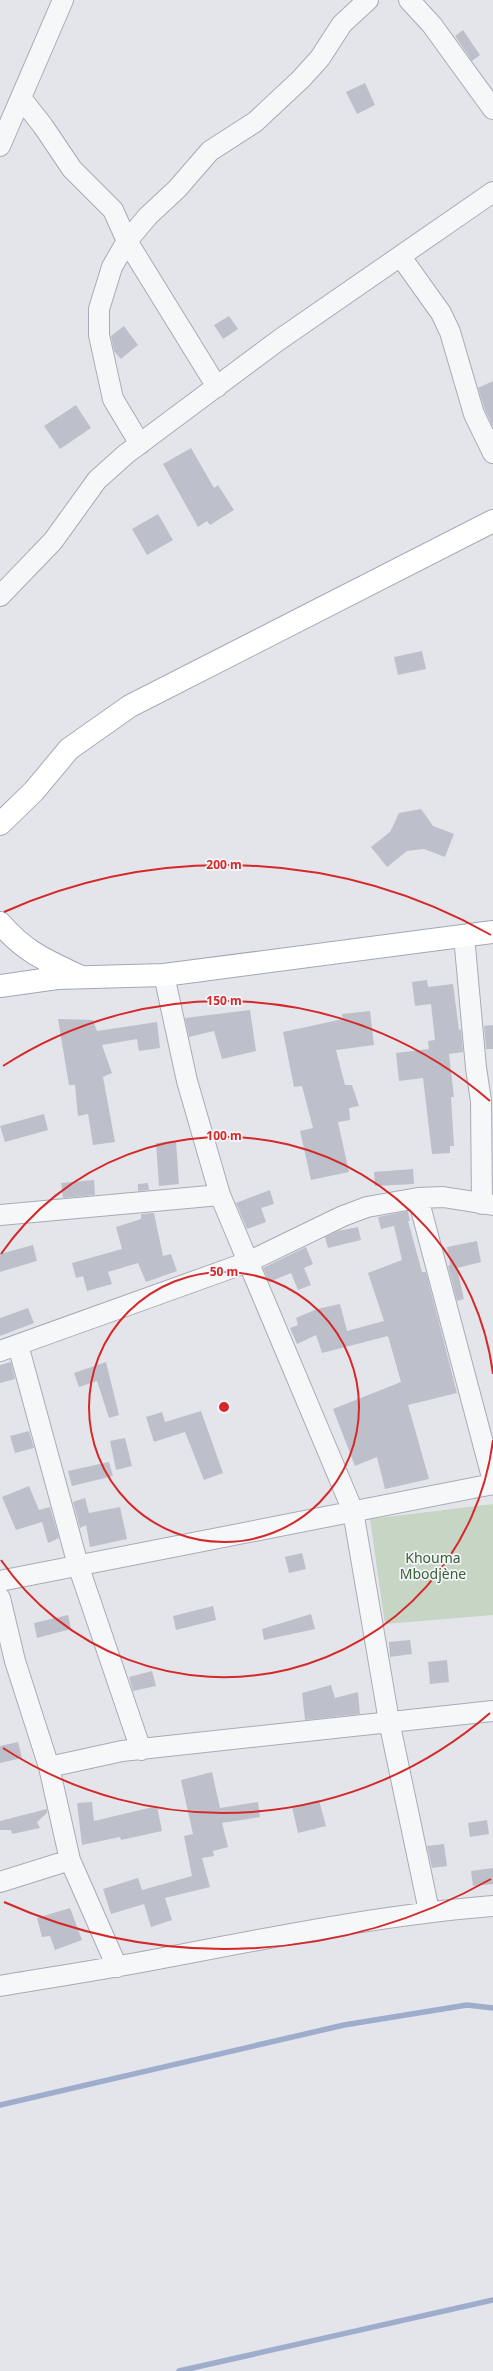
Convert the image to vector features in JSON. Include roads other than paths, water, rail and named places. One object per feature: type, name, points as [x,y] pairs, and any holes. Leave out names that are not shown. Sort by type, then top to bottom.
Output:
[{"type":"main road","points":[[0,824],[34,792],[69,749],[130,706],[493,522]]},
{"type":"main road","points":[[0,923],[21,946],[34,955],[80,976]]},
{"type":"main road","points":[[0,986],[80,976],[164,975],[493,932]]},
{"type":"street","points":[[0,146],[63,0]]},
{"type":"street","points":[[140,444],[113,399],[99,335],[99,309],[112,267],[127,241],[148,216],[177,189],[210,152],[255,122],[301,79],[320,58],[342,24],[368,0]]},
{"type":"street","points":[[409,0],[432,25],[493,109]]},
{"type":"street","points":[[21,98],[43,126],[72,169],[113,210],[127,241],[217,387]]},
{"type":"street","points":[[0,596],[53,541],[98,480],[140,444],[279,340],[493,192]]},
{"type":"street","points":[[401,257],[441,313],[450,332],[474,414],[493,453]]},
{"type":"street","points":[[141,1750],[78,1565],[9,1348],[248,1262],[361,1209],[418,1198],[443,1197],[487,1205],[481,1101],[476,1068],[464,936]]},
{"type":"street","points":[[164,975],[187,1081],[220,1195],[353,1511],[389,1721],[429,1911]]},
{"type":"street","points":[[0,1215],[220,1195]]},
{"type":"street","points":[[0,1580],[493,1482],[418,1198]]},
{"type":"street","points":[[0,1598],[8,1664],[49,1767],[70,1860],[117,1967]]},
{"type":"street","points":[[49,1767],[122,1751],[389,1721],[493,1711]]},
{"type":"street","points":[[0,1882],[70,1860]]},
{"type":"street","points":[[0,1986],[117,1967],[276,1936],[429,1911],[493,1906]]},
{"type":"waterway","points":[[0,2105],[344,2025],[467,2005],[493,2008]]},
{"type":"waterway","points":[[179,2371],[493,2300]]},
{"type":"park label","name":"Khouma Mbodjène","points":[[433,1566]]}]
